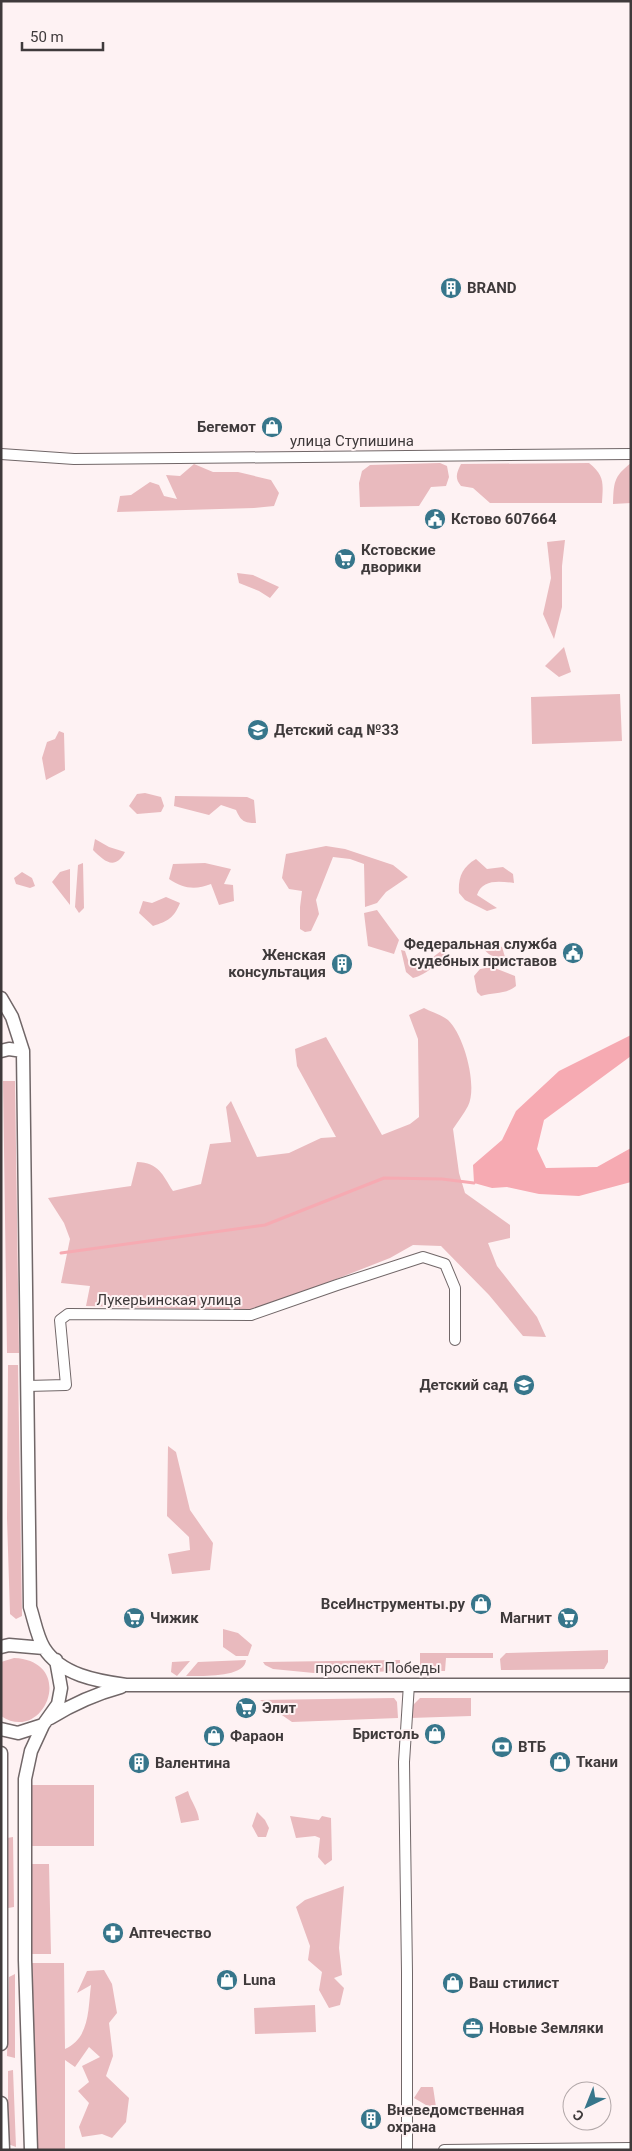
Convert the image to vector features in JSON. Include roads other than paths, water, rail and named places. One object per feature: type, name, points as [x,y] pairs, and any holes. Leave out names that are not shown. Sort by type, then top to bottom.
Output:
[{"type":"street","name":"улица Ступишина","points":[[1,454],[74,459],[631,454]]},
{"type":"street","points":[[1,998],[12,1017],[23,1051],[30,1607],[44,1648],[56,1660],[78,1674],[95,1681],[126,1685]]},
{"type":"street","points":[[1,1051],[9,1048],[23,1051]]},
{"type":"street","name":"Лукерьинская улица","points":[[27,1386],[66,1385],[60,1320],[68,1314],[251,1315],[423,1257],[445,1264],[455,1288],[455,1340]]},
{"type":"street","points":[[1,1648],[10,1645],[44,1648]]},
{"type":"street","points":[[31,2150],[25,1960],[25,1779],[31,1751],[58,1704],[61,1688],[56,1660]]},
{"type":"street","points":[[406,2150],[407,1972],[404,1762],[408,1724],[409,1684]]},
{"type":"street","points":[[1,1728],[18,1733],[46,1722],[74,1703],[126,1685]]},
{"type":"street","name":"проспект Победы","points":[[126,1685],[631,1685]]},
{"type":"street","points":[[1,1753],[3,1778],[1,2044]]},
{"type":"street","points":[[3,1778],[25,1779]]},
{"type":"street","points":[[1,2103],[3,2150]]},
{"type":"street","points":[[444,2150],[631,2148]]},
{"type":"waterway","points":[[61,1253],[265,1225],[384,1178],[442,1179],[474,1183]]},
{"type":"place","name":"BRAND","points":[[451,288]]},
{"type":"place","name":"Бегемот","points":[[272,427]]},
{"type":"place","name":"Кстово 607664","points":[[435,519]]},
{"type":"place","name":"Кстовские дворики","points":[[345,559]]},
{"type":"place","name":"Детский сад №33","points":[[258,730]]},
{"type":"place","name":"Федеральная служба судебных приставов","points":[[573,953]]},
{"type":"place","name":"Женская консультация","points":[[342,964]]},
{"type":"place","name":"Детский сад","points":[[524,1385]]},
{"type":"place","name":"ВсеИнструменты.ру","points":[[481,1604]]},
{"type":"place","name":"Чижик","points":[[134,1618]]},
{"type":"place","name":"Магнит","points":[[568,1618]]},
{"type":"place","name":"Элит","points":[[246,1708]]},
{"type":"place","name":"Бристоль","points":[[435,1734]]},
{"type":"place","name":"Фараон","points":[[214,1736]]},
{"type":"place","name":"ВТБ","points":[[502,1747]]},
{"type":"place","name":"Ткани","points":[[560,1762]]},
{"type":"place","name":"Валентина","points":[[139,1763]]},
{"type":"place","name":"Аптечество","points":[[113,1933]]},
{"type":"place","name":"Luna","points":[[227,1980]]},
{"type":"place","name":"Ваш стилист","points":[[453,1983]]},
{"type":"place","name":"Новые Земляки","points":[[473,2028]]},
{"type":"place","name":"Вневедомственная охрана","points":[[371,2119]]}]
